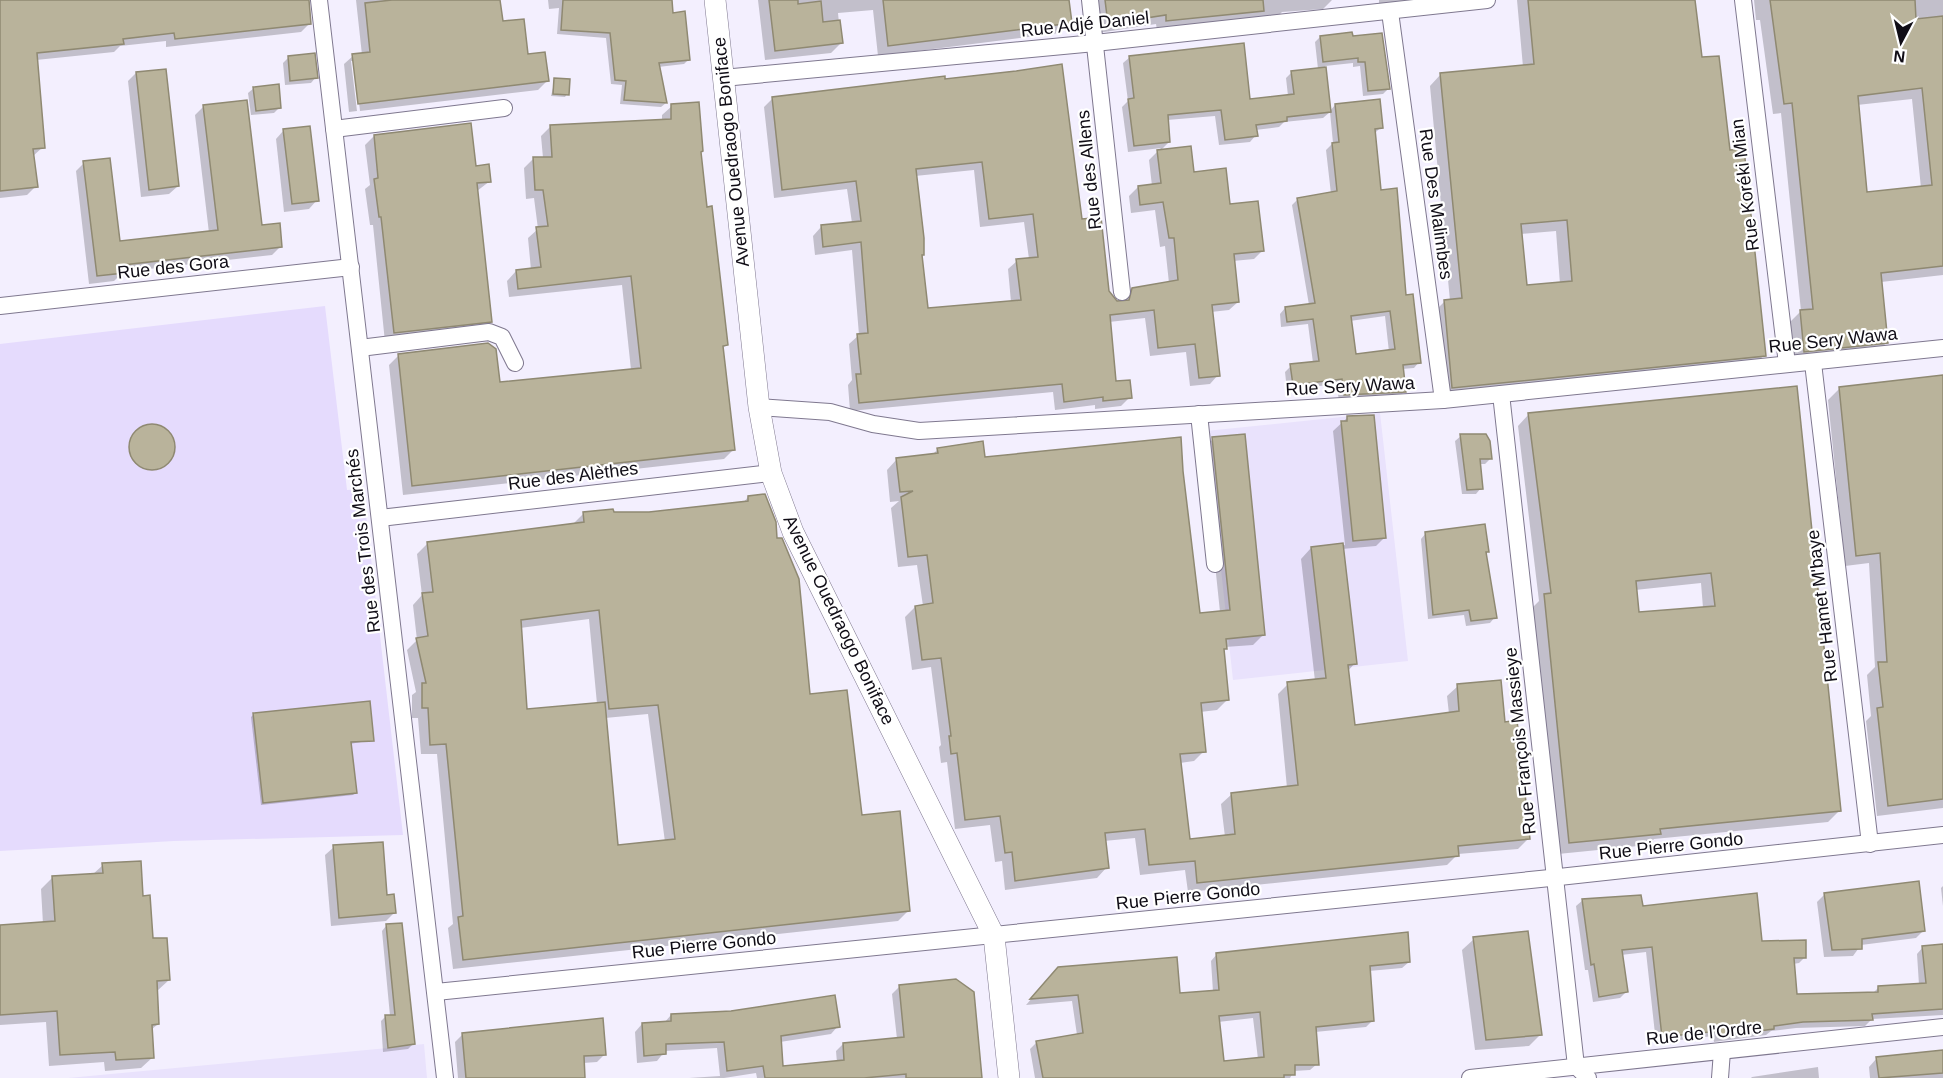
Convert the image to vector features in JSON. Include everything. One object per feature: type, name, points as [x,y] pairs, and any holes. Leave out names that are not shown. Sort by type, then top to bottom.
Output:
[{"type":"street","name":"Rue des Trois Marchés","points":[[319,0],[446,1078]]},
{"type":"street","name":"Avenue Ouedraogo Boniface","points":[[715,0],[759,407],[771,472],[793,531],[994,936],[1009,1078]]},
{"type":"street","name":"Rue des Allens","points":[[1090,0],[1122,292]]},
{"type":"street","name":"Rue Adjé Daniel","points":[[723,78],[1095,43],[1487,0]]},
{"type":"street","name":"Rue Koréki Mian","points":[[1743,0],[1787,364]]},
{"type":"street","name":"Rue Des Malimbes","points":[[1390,12],[1443,400]]},
{"type":"street","points":[[334,129],[504,108]]},
{"type":"street","name":"Rue des Gora","points":[[0,306],[351,267]]},
{"type":"street","points":[[360,348],[489,332],[502,337],[515,363]]},
{"type":"street","name":"Rue Sery Wawa","points":[[759,407],[830,412],[896,429],[919,431],[1443,400],[1943,348]]},
{"type":"street","name":"Rue Hamet M'baye","points":[[1813,363],[1870,844]]},
{"type":"street","name":"Rue François Massieye","points":[[1501,394],[1556,878],[1582,1072]]},
{"type":"street","points":[[1199,414],[1215,564]]},
{"type":"street","name":"Rue des Alèthes","points":[[380,518],[771,472]]},
{"type":"street","name":"Rue Pierre Gondo","points":[[436,992],[1556,878],[1943,835]]},
{"type":"street","name":"Rue de l'Ordre","points":[[1470,1078],[1582,1072],[1722,1051],[1943,1027]]},
{"type":"street","points":[[1719,1078],[1722,1051]]},
{"type":"shaded area","points":[[325,306],[347,490],[363,489],[403,835],[174,841],[0,851],[0,344]]},
{"type":"shaded area","points":[[1380,413],[1408,661],[1233,680],[1206,431]]},
{"type":"shaded area","points":[[424,1044],[427,1078],[68,1078],[388,1048]]},
{"type":"building","points":[[0,0],[309,0],[311,24],[175,39],[174,33],[123,39],[124,44],[37,53],[45,148],[33,149],[38,187],[0,191]]},
{"type":"building","points":[[392,0],[500,0],[503,21],[524,19],[528,54],[545,52],[549,81],[358,104],[352,54],[370,52],[365,3]]},
{"type":"building","points":[[563,0],[672,0],[673,13],[685,11],[690,60],[659,63],[667,103],[624,100],[626,81],[615,80],[610,33],[561,30]]},
{"type":"building","points":[[769,0],[798,0],[798,4],[821,1],[823,22],[840,20],[843,43],[775,51]]},
{"type":"building","points":[[883,0],[1069,0],[1072,23],[888,46]]},
{"type":"building","points":[[1105,0],[1263,0],[1264,11],[1166,21],[1166,15],[1108,24]]},
{"type":"building","points":[[1528,0],[1695,0],[1702,57],[1719,56],[1730,150],[1744,149],[1766,356],[1452,388],[1444,300],[1462,298],[1440,73],[1534,64]],"holes":[[[1567,220],[1572,281],[1527,285],[1521,224]]]},
{"type":"building","points":[[1770,0],[1915,0],[1916,19],[1943,16],[1943,266],[1881,273],[1888,343],[1804,352],[1800,310],[1813,309],[1792,103],[1784,104]],"holes":[[[1922,88],[1932,185],[1867,192],[1858,96]]]},
{"type":"building","points":[[1352,32],[1353,36],[1382,33],[1390,89],[1368,91],[1365,62],[1358,62],[1358,58],[1323,62],[1320,36]]},
{"type":"building","points":[[1244,43],[1250,99],[1294,94],[1291,71],[1326,67],[1331,112],[1287,117],[1287,121],[1256,125],[1258,136],[1225,140],[1221,110],[1168,115],[1170,142],[1134,146],[1128,99],[1134,98],[1129,56]]},
{"type":"building","points":[[315,53],[318,78],[290,81],[288,56]]},
{"type":"building","points":[[1062,64],[1082,219],[1101,217],[1109,291],[1117,301],[1129,300],[1132,288],[1178,280],[1174,238],[1169,238],[1163,202],[1140,205],[1138,186],[1161,183],[1157,150],[1191,146],[1194,172],[1226,168],[1230,204],[1258,201],[1264,251],[1234,254],[1239,302],[1212,305],[1220,376],[1199,378],[1195,344],[1158,348],[1154,310],[1110,315],[1116,381],[1130,380],[1132,398],[1103,401],[1103,397],[1064,402],[1062,384],[859,403],[856,374],[861,374],[857,334],[868,333],[861,242],[823,247],[821,225],[861,221],[856,181],[782,190],[772,97],[945,76],[945,79]],"holes":[[[982,162],[989,219],[1033,214],[1038,257],[1016,259],[1021,300],[928,308],[922,255],[924,255],[924,238],[916,169]]]},
{"type":"building","points":[[166,69],[179,186],[149,190],[136,72]]},
{"type":"building","points":[[554,78],[570,79],[569,95],[553,94]]},
{"type":"building","points":[[279,84],[281,108],[256,111],[253,87]]},
{"type":"building","points":[[1380,99],[1383,128],[1375,129],[1381,190],[1397,188],[1406,295],[1413,294],[1421,363],[1403,365],[1406,392],[1344,395],[1342,379],[1293,385],[1290,364],[1319,361],[1313,319],[1287,322],[1285,307],[1315,303],[1297,198],[1337,191],[1332,143],[1339,142],[1335,104]],"holes":[[[1390,311],[1395,349],[1356,354],[1351,316]]]},
{"type":"building","points":[[247,100],[262,225],[280,223],[282,247],[123,265],[124,273],[97,276],[83,161],[110,158],[120,241],[218,230],[203,105]]},
{"type":"building","points":[[699,102],[703,151],[701,152],[707,207],[712,206],[728,345],[723,346],[735,450],[412,486],[398,354],[488,343],[496,349],[500,382],[641,368],[631,276],[518,289],[516,270],[541,267],[536,227],[548,226],[543,190],[535,190],[533,157],[552,157],[550,125],[671,119],[671,104]]},
{"type":"building","points":[[471,123],[476,166],[489,164],[491,182],[477,183],[492,322],[394,333],[381,217],[379,217],[374,179],[378,178],[374,135]]},
{"type":"building","points":[[310,126],[319,201],[292,204],[283,129]]},
{"type":"building","points":[[1943,375],[1943,799],[1888,806],[1877,708],[1883,707],[1878,662],[1887,662],[1880,553],[1856,556],[1839,387]]},
{"type":"building","points":[[1797,386],[1841,811],[1660,829],[1661,834],[1569,843],[1544,594],[1551,593],[1528,413]],"holes":[[[1711,573],[1715,606],[1639,612],[1636,581]]]},
{"type":"building","points":[[1374,415],[1386,538],[1353,541],[1341,421],[1347,421],[1347,416]]},
{"type":"building","points":[[152,424],[168,431],[175,447],[168,463],[152,470],[136,463],[129,447],[136,431]]},
{"type":"building","points":[[1245,434],[1265,635],[1226,639],[1227,649],[1224,649],[1229,700],[1201,703],[1206,752],[1180,754],[1190,839],[1235,834],[1231,793],[1298,785],[1287,682],[1326,678],[1311,547],[1343,543],[1357,664],[1348,665],[1355,725],[1459,711],[1457,684],[1501,680],[1505,722],[1517,720],[1530,839],[1458,846],[1459,856],[1197,883],[1195,861],[1149,865],[1145,829],[1105,833],[1109,868],[1015,881],[1012,852],[1005,853],[1000,816],[965,820],[957,753],[951,754],[949,736],[951,736],[941,658],[922,660],[915,606],[933,603],[927,555],[908,557],[901,497],[913,491],[900,492],[896,458],[938,453],[937,448],[983,441],[985,457],[1181,437],[1200,613],[1230,610],[1212,437]]},
{"type":"building","points":[[1460,434],[1486,434],[1490,441],[1492,459],[1480,459],[1483,489],[1467,490]]},
{"type":"building","points":[[765,494],[776,522],[777,538],[782,538],[799,579],[810,694],[847,690],[862,815],[900,811],[910,911],[463,960],[458,917],[463,916],[446,744],[430,745],[428,708],[422,708],[422,683],[426,683],[416,638],[428,636],[422,593],[433,592],[427,542],[584,522],[583,512],[613,509],[614,512],[649,512],[748,501],[748,496]],"holes":[[[599,610],[609,709],[658,705],[675,839],[618,845],[605,702],[527,709],[521,620]]]},
{"type":"building","points":[[1485,524],[1489,552],[1486,552],[1497,618],[1471,621],[1469,610],[1433,615],[1425,532]]},
{"type":"building","points":[[370,701],[374,741],[351,742],[357,793],[263,803],[253,713]]},
{"type":"building","points":[[383,842],[387,895],[394,894],[396,913],[339,918],[333,845]]},
{"type":"building","points":[[141,861],[143,896],[150,895],[153,938],[167,938],[170,980],[157,981],[159,1024],[152,1025],[154,1058],[116,1060],[115,1052],[60,1055],[57,1011],[0,1015],[0,925],[55,921],[52,876],[103,873],[102,863]]},
{"type":"building","points":[[1919,881],[1925,931],[1862,939],[1862,949],[1832,950],[1824,893]]},
{"type":"building","points":[[1757,893],[1762,941],[1806,940],[1806,958],[1794,958],[1797,994],[1878,992],[1878,986],[1926,983],[1922,946],[1943,944],[1943,1009],[1872,1014],[1873,1020],[1803,1022],[1774,1026],[1774,1029],[1719,1036],[1719,1031],[1662,1037],[1652,947],[1622,950],[1628,992],[1599,997],[1594,964],[1591,965],[1582,899],[1641,895],[1643,906]]},
{"type":"building","points":[[402,923],[415,1044],[388,1048],[385,1015],[395,1015],[386,924]]},
{"type":"building","points":[[1528,931],[1542,1035],[1486,1040],[1473,937]]},
{"type":"building","points":[[1408,932],[1410,962],[1370,966],[1374,1021],[1316,1027],[1319,1065],[1295,1065],[1295,1075],[1284,1075],[1284,1078],[1043,1078],[1036,1041],[1083,1033],[1078,995],[1030,999],[1058,967],[1177,957],[1180,993],[1219,990],[1216,953]],"holes":[[[1260,1012],[1264,1057],[1224,1061],[1219,1016]]]},
{"type":"building","points":[[956,979],[974,992],[982,1078],[906,1078],[906,1074],[864,1078],[765,1078],[763,1066],[727,1071],[724,1042],[666,1044],[666,1054],[644,1056],[642,1023],[671,1021],[671,1014],[731,1011],[835,995],[840,1027],[781,1036],[783,1066],[844,1060],[843,1043],[904,1037],[899,985]]},
{"type":"building","points":[[603,1018],[606,1055],[584,1056],[585,1078],[466,1078],[462,1033]]},
{"type":"building","points":[[1943,1050],[1943,1073],[1879,1078],[1876,1057]]}]
